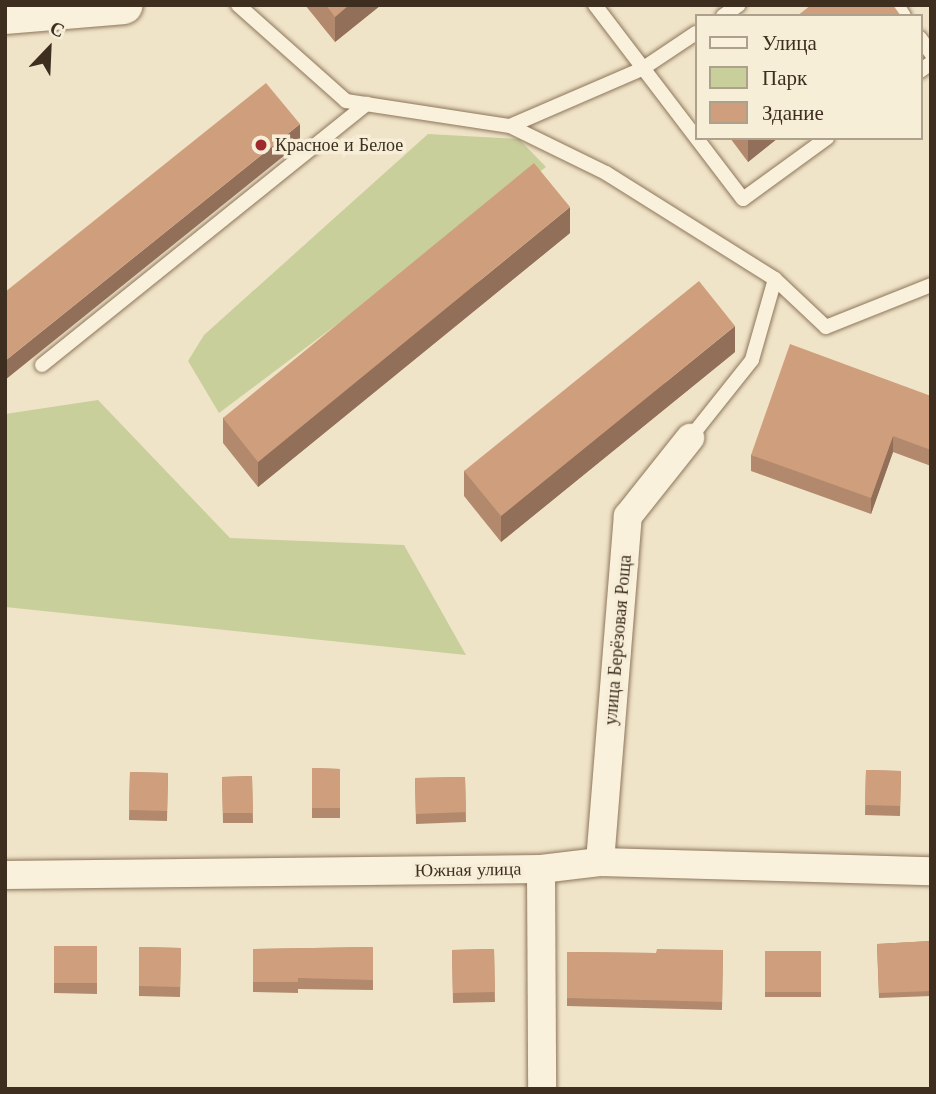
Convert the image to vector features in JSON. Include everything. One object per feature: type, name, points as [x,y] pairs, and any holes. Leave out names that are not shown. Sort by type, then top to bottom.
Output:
[{"type":"street","points":[[5,15],[124,5]]},
{"type":"street","name":"улица Берёзовая Роща","points":[[600,862],[628,516],[690,438]]},
{"type":"street","name":"Южная улица","points":[[5,875],[541,869],[600,862],[931,871]]},
{"type":"street","points":[[541,869],[542,1089]]},
{"type":"lane","points":[[238,5],[346,100],[510,126],[606,173],[775,279],[827,327],[931,285]]},
{"type":"lane","points":[[595,5],[694,135]]},
{"type":"lane","points":[[510,126],[642,69],[694,34]]},
{"type":"lane","points":[[42,365],[367,104]]},
{"type":"lane","points":[[698,140],[743,198],[824,140]]},
{"type":"lane","points":[[690,438],[752,360],[775,279]]},
{"type":"green space","points":[[428,134],[519,139],[546,167],[219,413],[188,361],[204,335]]},
{"type":"green space","points":[[98,400],[230,538],[404,545],[466,655],[5,607],[5,414]]},
{"type":"building","points":[[326,5],[349,5],[335,17]]},
{"type":"building","points":[[811,5],[893,5],[900,14],[800,14]]},
{"type":"building","points":[[266,83],[300,124],[5,361],[5,292]]},
{"type":"building","points":[[534,163],[570,207],[258,462],[223,418]]},
{"type":"building","points":[[699,281],[735,326],[501,516],[464,471]]},
{"type":"building","points":[[790,344],[931,396],[931,450],[893,436],[871,498],[751,455]]},
{"type":"building","points":[[312,768],[340,769],[340,808],[312,808]]},
{"type":"building","points":[[866,770],[901,771],[900,806],[865,805]]},
{"type":"building","points":[[130,772],[168,773],[167,811],[129,810]]},
{"type":"building","points":[[252,776],[253,813],[223,813],[222,777]]},
{"type":"building","points":[[465,777],[466,812],[416,814],[415,778]]},
{"type":"building","points":[[931,941],[931,991],[879,993],[877,944]]},
{"type":"building","points":[[54,946],[97,946],[97,983],[54,983]]},
{"type":"building","points":[[139,947],[181,948],[180,987],[139,986]]},
{"type":"building","points":[[373,947],[373,980],[298,978],[298,982],[253,982],[253,949]]},
{"type":"building","points":[[494,949],[495,992],[453,993],[452,950]]},
{"type":"building","points":[[657,949],[723,950],[722,1002],[567,998],[567,952],[656,953]]},
{"type":"building","points":[[765,951],[821,951],[821,992],[765,992]]},
{"type":"place","name":"Красное и Белое","points":[[261,145]]}]
